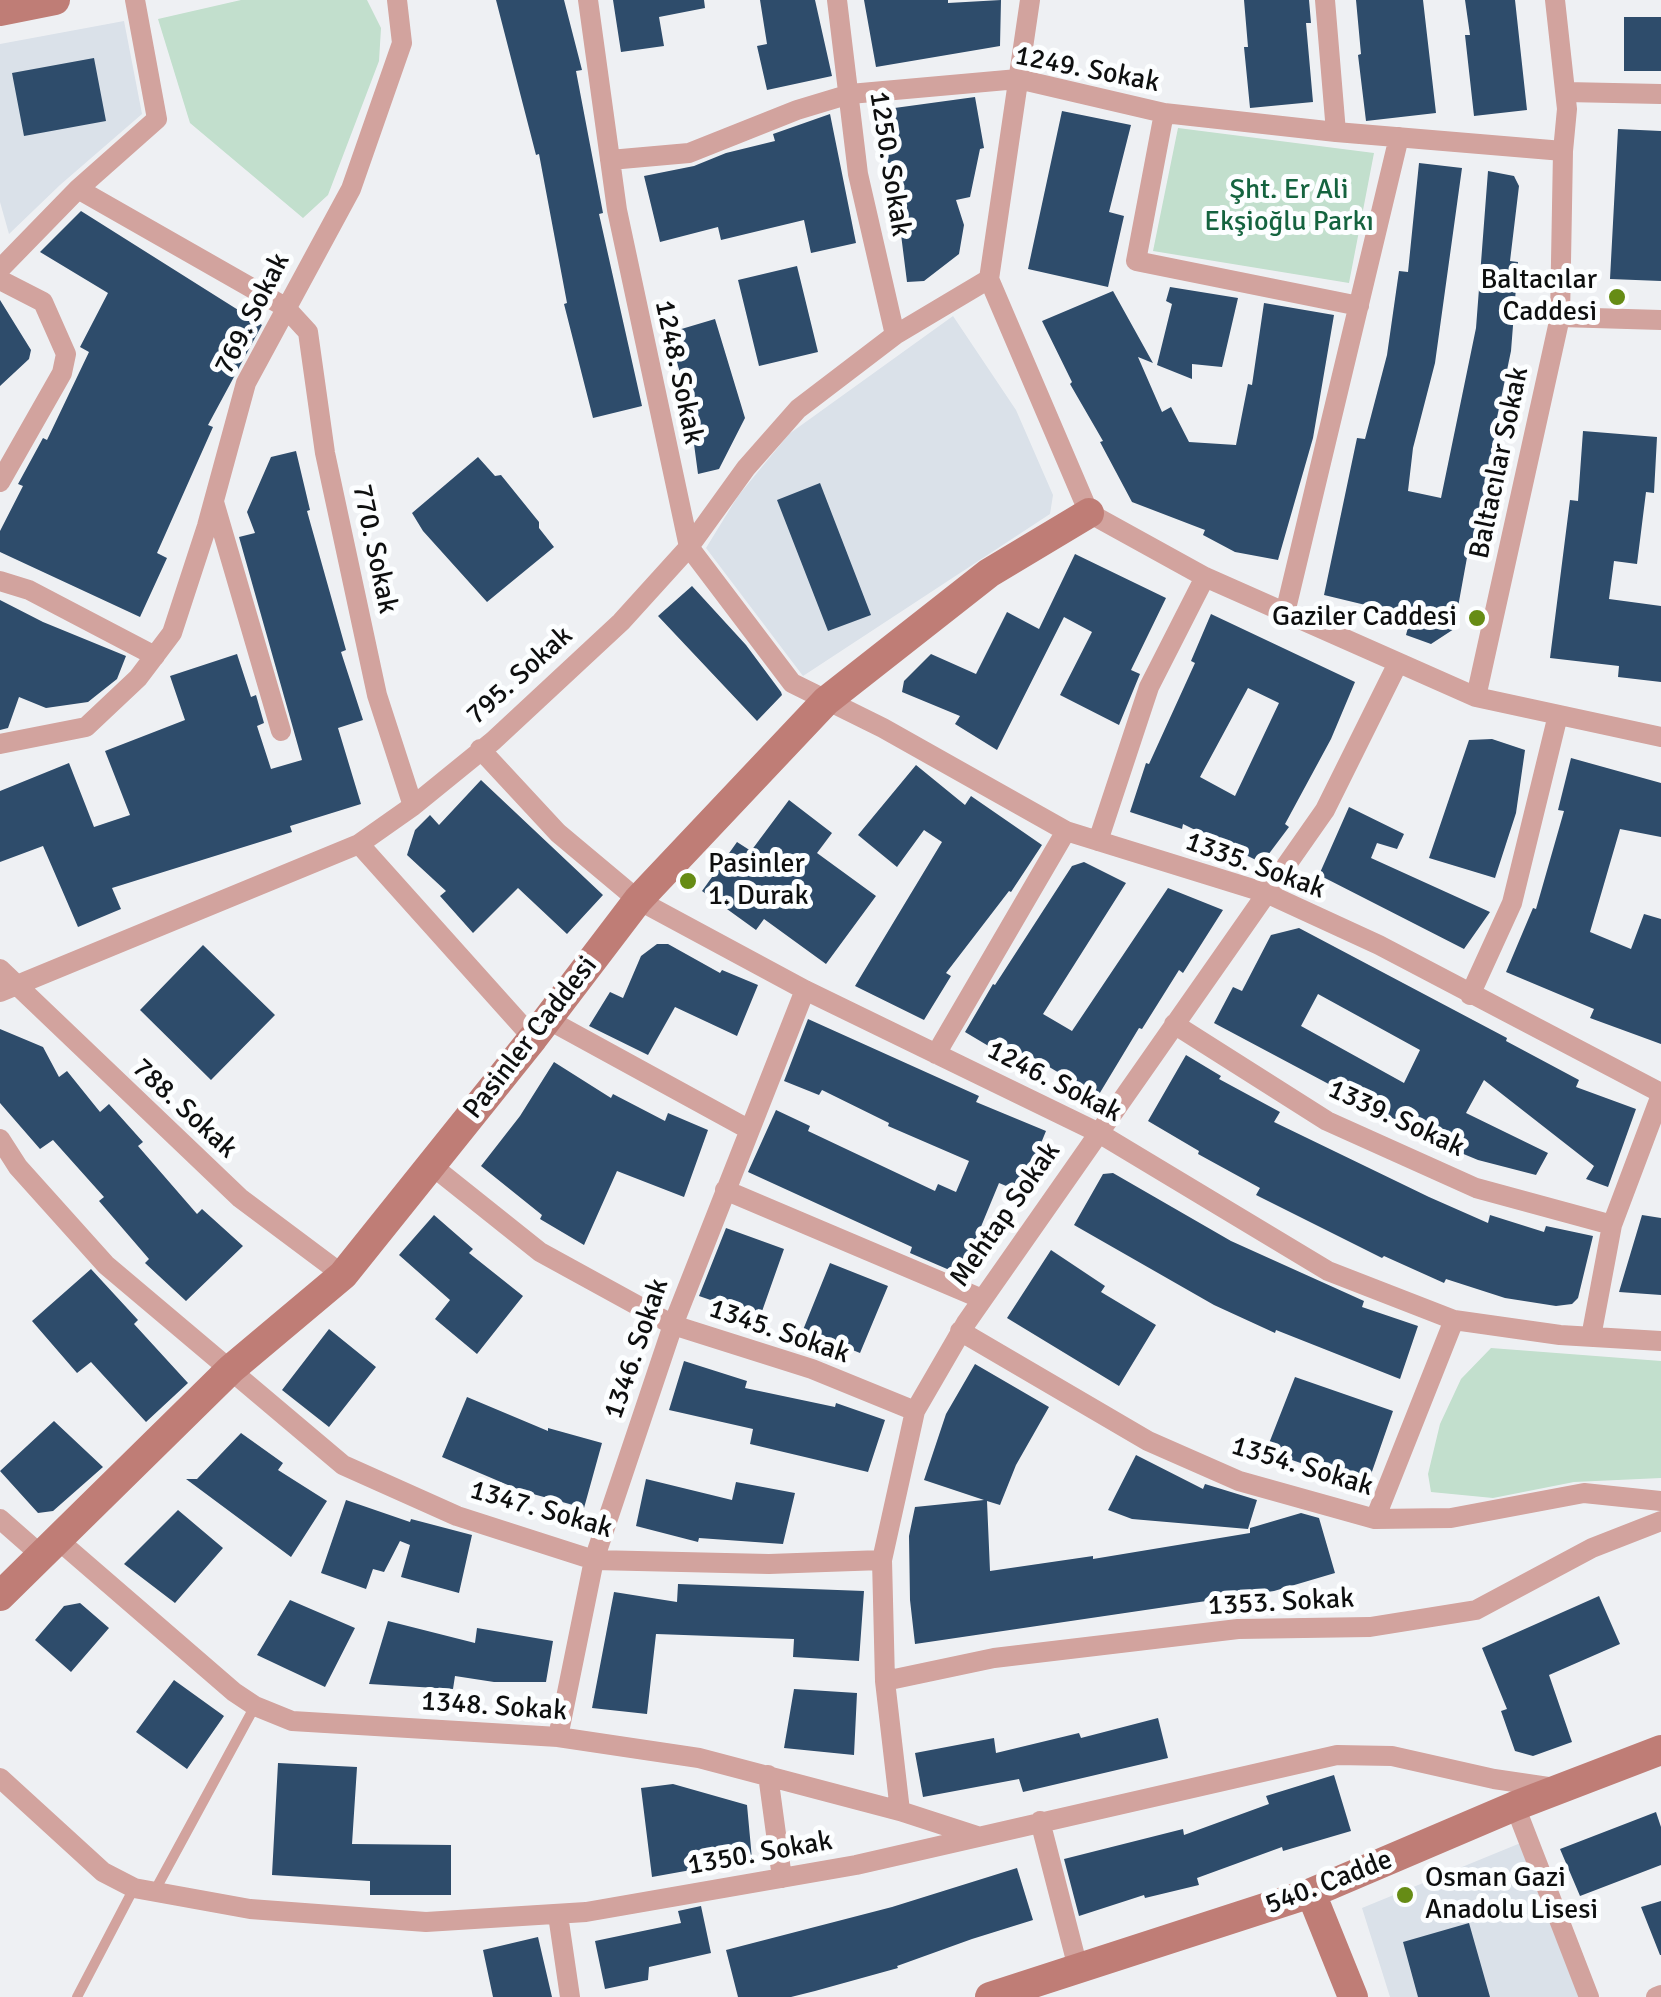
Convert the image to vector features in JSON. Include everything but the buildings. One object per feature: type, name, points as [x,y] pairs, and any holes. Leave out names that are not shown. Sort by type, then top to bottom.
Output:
[{"type":"street","points":[[0,11],[56,0]]},
{"type":"street","points":[[0,269],[78,188],[157,119],[135,0]]},
{"type":"street","name":"769. Sokak","points":[[0,744],[86,728],[138,678],[172,633],[214,502],[246,383],[350,188],[402,43],[397,0]]},
{"type":"street","name":"1248. Sokak","points":[[588,0],[621,229],[689,547],[792,683],[826,701]]},
{"type":"street","name":"1250. Sokak","points":[[837,0],[858,174],[895,335]]},
{"type":"street","points":[[1030,0],[990,279],[1088,513],[1204,576],[1476,697],[1661,738]]},
{"type":"street","points":[[1325,0],[1336,132]]},
{"type":"street","name":"Baltacılar Sokak","points":[[1476,697],[1560,318],[1566,92],[1555,0]]},
{"type":"street","name":"1249. Sokak","points":[[610,160],[689,153],[797,110],[850,94],[1018,79],[1164,113],[1563,151]]},
{"type":"street","points":[[1566,92],[1661,94]]},
{"type":"street","points":[[1164,113],[1136,261],[1359,306]]},
{"type":"street","points":[[1285,613],[1399,137]]},
{"type":"street","points":[[78,188],[285,307]]},
{"type":"street","name":"795. Sokak","points":[[5,982],[359,844],[413,806],[480,748],[494,741],[621,622],[689,547],[746,468],[798,409],[895,335],[990,279]]},
{"type":"street","points":[[0,280],[43,302],[66,354],[62,373],[0,482]]},
{"type":"street","name":"770. Sokak","points":[[285,307],[308,332],[325,453],[377,695],[413,806]]},
{"type":"street","points":[[1560,318],[1661,320]]},
{"type":"street","points":[[214,502],[280,730]]},
{"type":"street","name":"Pasinler Caddesi","points":[[0,1596],[231,1369],[343,1274],[638,900],[826,701],[989,573],[1088,513]]},
{"type":"street","points":[[1098,842],[1149,688],[1204,576]]},
{"type":"street","points":[[0,581],[29,590],[155,656]]},
{"type":"street","name":"Mehtap Sokak","points":[[900,1811],[885,1680],[882,1560],[914,1411],[960,1331],[1325,810],[1398,664]]},
{"type":"street","name":"1335. Sokak","points":[[826,701],[883,728],[1066,832],[1266,894],[1379,944],[1661,1094]]},
{"type":"street","points":[[1470,994],[1512,902],[1558,715]]},
{"type":"street","name":"1246. Sokak","points":[[480,748],[558,833],[638,900],[805,990],[1097,1132],[1328,1270],[1454,1320],[1661,1342]]},
{"type":"street","points":[[936,1054],[1066,832]]},
{"type":"street","points":[[359,844],[540,1029],[748,1129]]},
{"type":"street","name":"788. Sokak","points":[[5,982],[240,1198],[343,1274]]},
{"type":"street","name":"1346. Sokak","points":[[558,1737],[594,1560],[674,1325],[805,990]]},
{"type":"street","name":"1339. Sokak","points":[[1174,1024],[1327,1121],[1476,1188],[1612,1226]]},
{"type":"street","points":[[1591,1337],[1612,1226],[1661,1094]]},
{"type":"street","name":"1347. Sokak","points":[[0,1139],[18,1168],[106,1265],[343,1466],[457,1516],[594,1560],[769,1564],[882,1560]]},
{"type":"street","name":"1345. Sokak","points":[[430,1166],[540,1252],[674,1325],[812,1368],[914,1411]]},
{"type":"street","points":[[725,1190],[982,1299]]},
{"type":"street","points":[[1376,1519],[1454,1320]]},
{"type":"street","name":"1354. Sokak","points":[[960,1331],[1148,1441],[1239,1481],[1376,1519],[1451,1518],[1584,1493],[1661,1500]]},
{"type":"street","name":"1348. Sokak","points":[[0,1519],[49,1547],[254,1706],[292,1721],[558,1737],[699,1758],[900,1811],[979,1837]]},
{"type":"street","name":"1353. Sokak","points":[[885,1680],[994,1658],[1238,1629],[1370,1626],[1476,1610],[1592,1548],[1661,1521]]},
{"type":"street","name":"540. Cadde","points":[[990,1997],[1311,1893],[1515,1806],[1661,1750]]},
{"type":"street","name":"1350. Sokak","points":[[0,1778],[103,1872],[144,1891],[250,1909],[426,1922],[558,1915],[782,1878],[1350,1754],[1392,1756],[1559,1789]]},
{"type":"street","points":[[768,1775],[782,1878]]},
{"type":"street","points":[[1515,1806],[1589,1997]]},
{"type":"street","points":[[1040,1821],[1078,1968]]},
{"type":"street","points":[[1311,1893],[1352,1997]]},
{"type":"street","points":[[558,1915],[570,1997]]},
{"type":"lane","points":[[77,1997],[254,1706]]},
{"type":"shaded area","points":[[124,21],[142,114],[9,234],[0,202],[0,44]]},
{"type":"shaded area","points":[[953,316],[1016,410],[1053,495],[1050,514],[803,676],[706,548],[738,496],[789,434]]},
{"type":"shaded area","points":[[1523,1842],[1586,1997],[1390,1997],[1362,1908]]},
{"type":"green space","points":[[241,0],[367,0],[381,28],[379,61],[328,195],[303,218],[190,123],[158,19]]},
{"type":"green space","name":"Şht. Er Ali Ekşioğlu Parkı","points":[[1178,128],[1374,153],[1349,283],[1153,251]]},
{"type":"green space","points":[[1491,1348],[1661,1361],[1661,1478],[1574,1482],[1493,1498],[1431,1492],[1428,1474],[1440,1424],[1461,1379]]},
{"type":"place","name":"Baltacılar Caddesi","points":[[1617,297]]},
{"type":"place","name":"Gaziler Caddesi","points":[[1477,618]]},
{"type":"place","name":"Pasinler 1. Durak","points":[[688,881]]},
{"type":"place","name":"Osman Gazi Anadolu Lisesi","points":[[1405,1895]]}]
